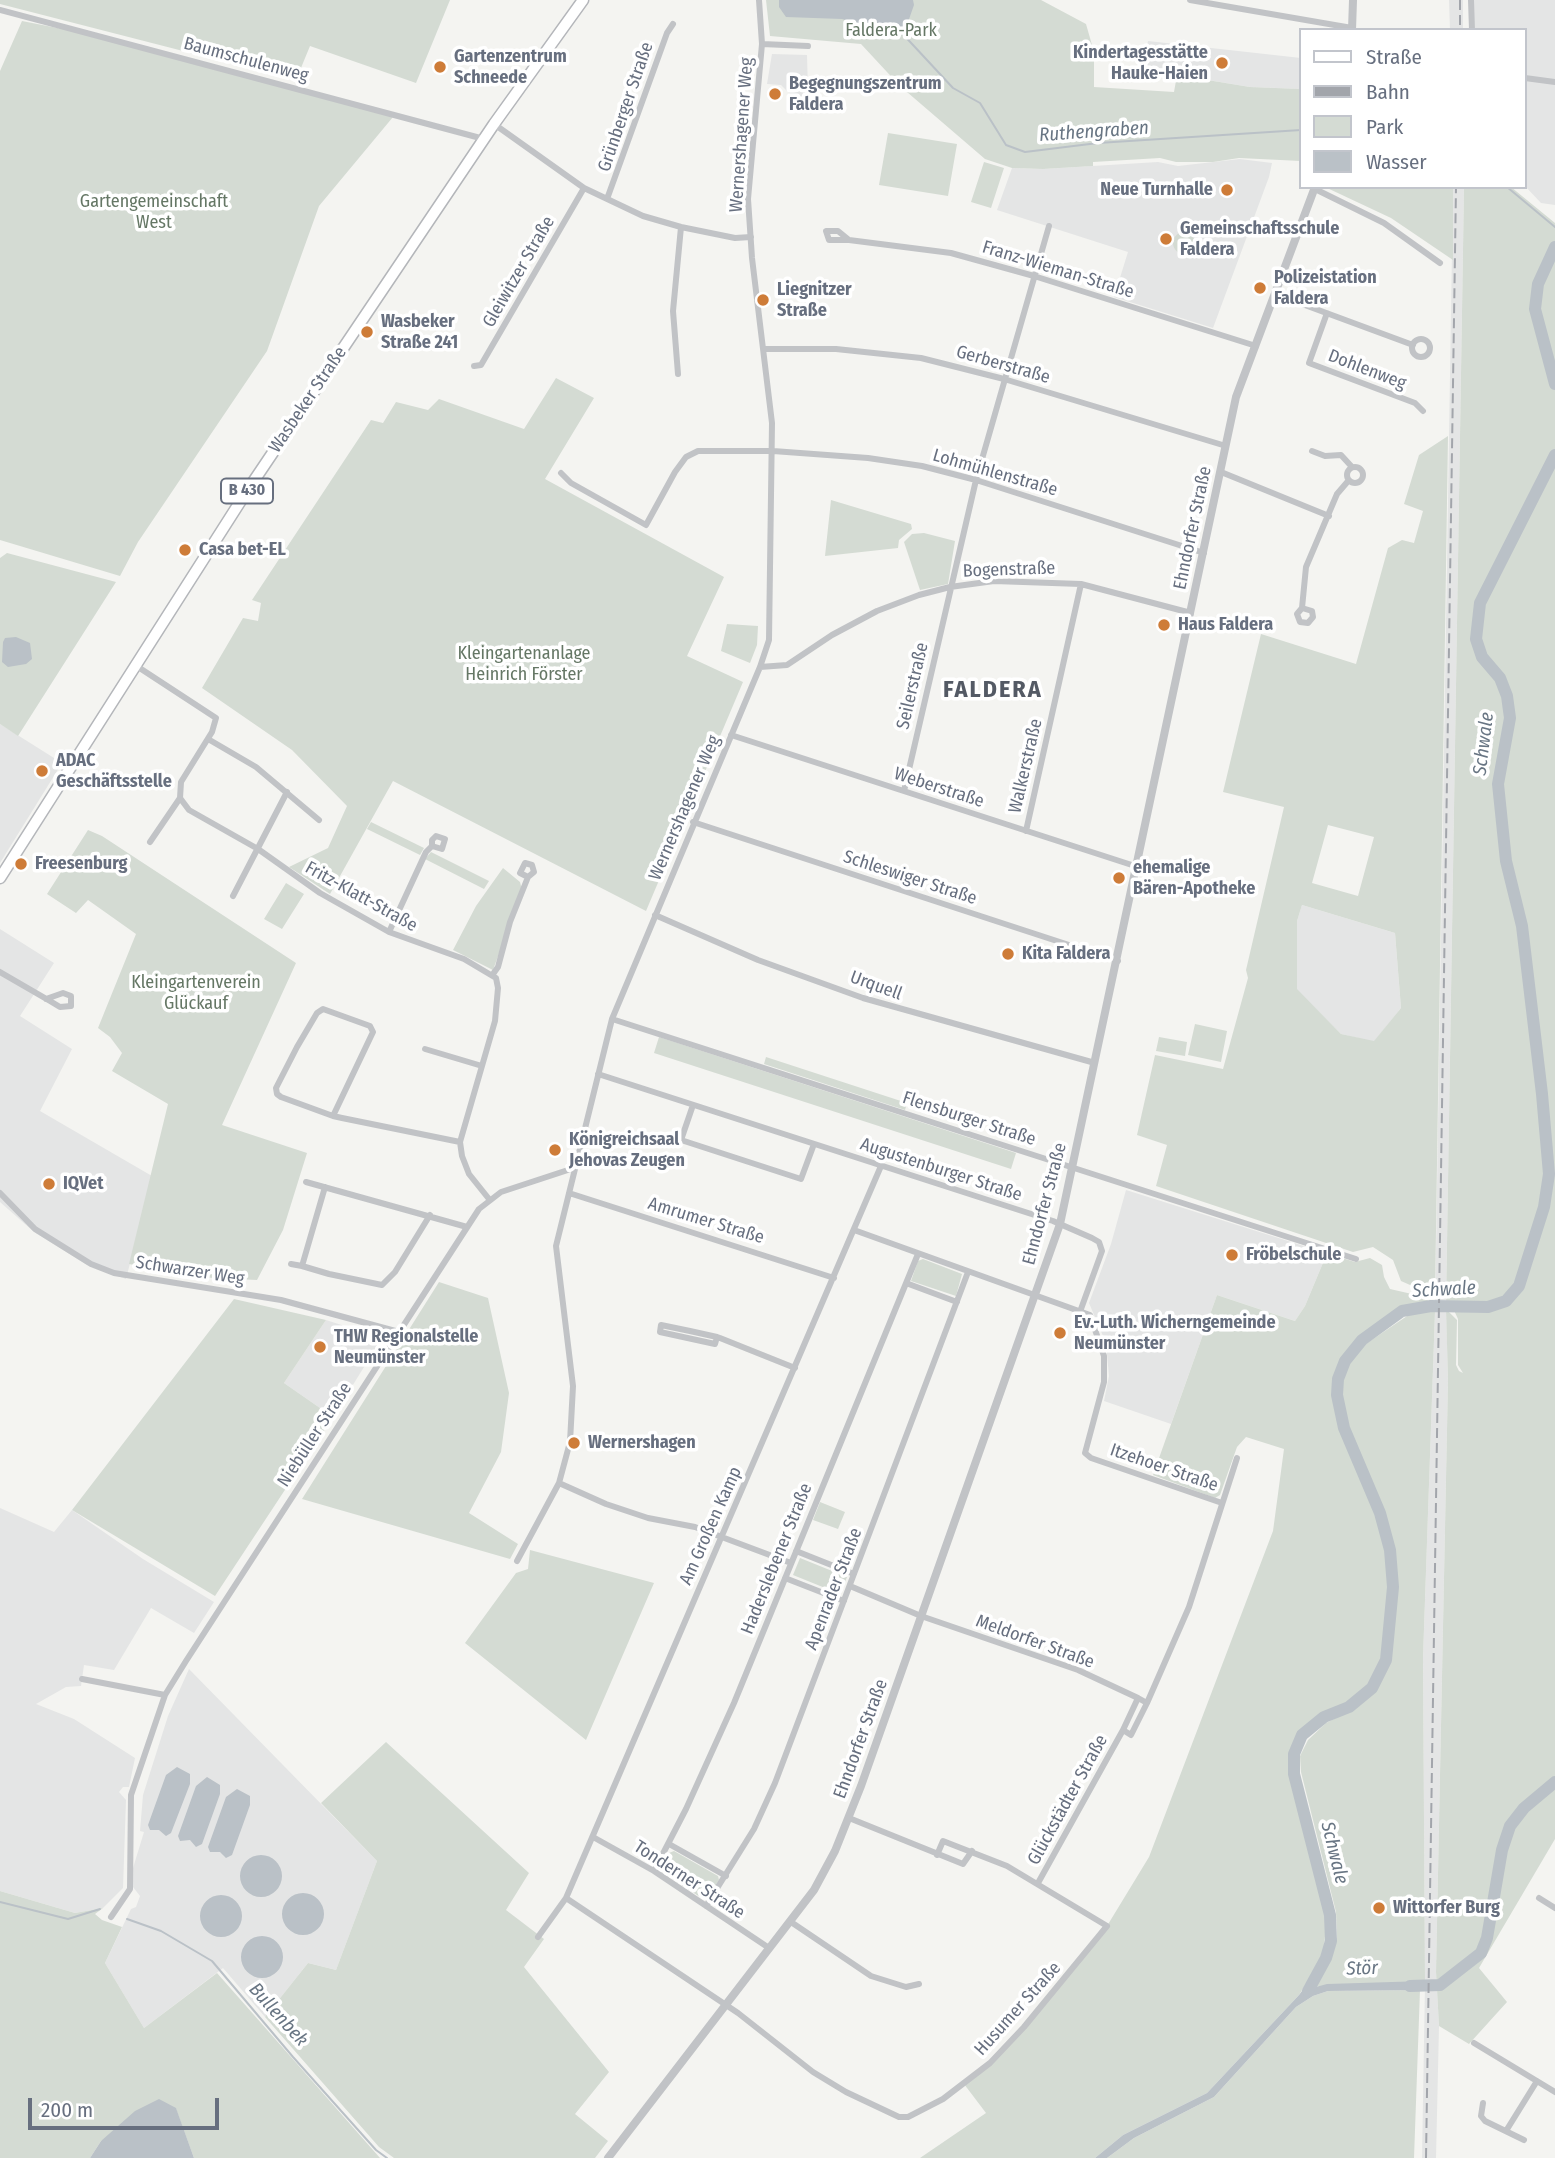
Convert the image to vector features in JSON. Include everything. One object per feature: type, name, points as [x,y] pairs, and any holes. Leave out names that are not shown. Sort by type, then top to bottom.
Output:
[{"type":"main road","name":"Wasbeker Straße","points":[[0,878],[239,503],[494,124],[583,0]]},
{"type":"street","name":"Wernershagener Weg","points":[[517,1561],[559,1483],[573,1422],[569,1350],[556,1247],[612,1019],[769,640],[773,451],[765,349],[751,237],[749,181],[762,44],[759,0]]},
{"type":"street","points":[[1190,0],[1346,28]]},
{"type":"street","points":[[1352,28],[1353,0]]},
{"type":"street","points":[[1471,0],[1472,28]]},
{"type":"street","name":"Baumschulenweg","points":[[0,10],[484,139]]},
{"type":"street","name":"Grünberger Straße","points":[[607,199],[667,33],[673,24]]},
{"type":"street","name":"Wernershagener Weg","points":[[762,44],[808,46]]},
{"type":"street","points":[[1527,78],[1555,82]]},
{"type":"street","points":[[494,124],[584,188],[643,216],[735,238],[751,237]]},
{"type":"street","name":"Gleiwitzer Straße","points":[[474,366],[481,365],[584,188]]},
{"type":"street","name":"Ehndorfer Straße","points":[[610,2155],[814,1890],[849,1818],[1059,1224],[1118,961],[1237,397],[1315,189]]},
{"type":"street","points":[[1317,189],[1384,223],[1440,262]]},
{"type":"street","name":"Seilerstraße","points":[[904,791],[976,480],[1049,226]]},
{"type":"street","points":[[678,374],[673,311],[681,227]]},
{"type":"street","name":"Franz-Wieman-Straße","points":[[849,240],[951,253],[1034,276],[1256,346]]},
{"type":"street","points":[[1275,294],[1413,345]]},
{"type":"street","name":"Dohlenweg","points":[[1327,313],[1309,363],[1415,402],[1423,411]]},
{"type":"street","name":"Gerberstraße","points":[[765,349],[836,349],[921,358],[1004,379],[1226,446]]},
{"type":"street","name":"Lohmühlenstraße","points":[[561,473],[571,483],[646,525],[686,457],[698,451],[773,451],[868,458],[922,466],[976,480],[1203,553]]},
{"type":"street","points":[[1312,451],[1325,456],[1340,455],[1352,467],[1360,468],[1363,477],[1359,482],[1349,480]]},
{"type":"street","points":[[1349,480],[1347,474],[1352,467]]},
{"type":"street","points":[[1221,472],[1329,516]]},
{"type":"street","points":[[1302,608],[1300,600],[1309,558],[1337,494],[1349,480]]},
{"type":"street","name":"Bogenstraße","points":[[760,667],[787,665],[832,635],[877,611],[950,587],[994,581],[1081,584],[1191,613]]},
{"type":"street","name":"Walkerstraße","points":[[1026,831],[1081,584]]},
{"type":"street","points":[[135,665],[214,715],[215,725],[181,782],[180,798],[150,842]]},
{"type":"street","name":"Weberstraße","points":[[731,735],[1138,867]]},
{"type":"street","points":[[208,739],[249,761],[319,820]]},
{"type":"street","points":[[233,896],[288,792]]},
{"type":"street","name":"Fritz-Klatt-Straße","points":[[180,798],[189,810],[206,821],[258,849],[320,893],[389,932],[464,959],[493,974]]},
{"type":"street","name":"Schleswiger Straße","points":[[694,822],[1118,961]]},
{"type":"street","points":[[389,932],[414,874],[432,846]]},
{"type":"street","points":[[489,1199],[469,1174],[461,1156],[460,1142],[496,1009],[498,988],[493,974],[498,967],[510,922],[528,877]]},
{"type":"street","name":"Urquell","points":[[655,915],[758,960],[863,998],[1096,1063]]},
{"type":"street","points":[[0,972],[46,999]]},
{"type":"street","points":[[333,1115],[373,1032],[370,1026],[323,1009],[317,1013],[297,1046],[276,1091],[281,1097],[333,1115],[460,1142]]},
{"type":"street","name":"Flensburger Straße","points":[[612,1019],[1356,1259]]},
{"type":"street","points":[[425,1049],[482,1066]]},
{"type":"street","name":"Augustenburger Straße","points":[[598,1074],[1059,1224],[1099,1242],[1102,1251],[1081,1309]]},
{"type":"street","points":[[693,1105],[681,1140],[801,1179],[814,1144]]},
{"type":"street","name":"Am Großen Kamp","points":[[538,1937],[566,1898],[593,1838],[881,1166]]},
{"type":"street","name":"Niebüller Straße","points":[[111,1917],[130,1889],[131,1795],[165,1695],[467,1227],[489,1199],[501,1192],[574,1168]]},
{"type":"street","points":[[306,1182],[467,1227]]},
{"type":"street","points":[[302,1266],[325,1187]]},
{"type":"street","name":"Schwarzer Weg","points":[[0,1193],[35,1229],[91,1264],[114,1273],[281,1300],[399,1332]]},
{"type":"street","name":"Amrumer Straße","points":[[569,1193],[834,1278]]},
{"type":"street","points":[[291,1264],[382,1285],[395,1272],[430,1215]]},
{"type":"street","points":[[854,1230],[1035,1296],[1081,1309]]},
{"type":"street","name":"Haderslebener Straße","points":[[654,1871],[703,1773],[918,1254]]},
{"type":"street","name":"Apenrader Straße","points":[[706,1906],[765,1807],[968,1272]]},
{"type":"street","points":[[906,1283],[957,1302]]},
{"type":"street","name":"Itzehoer Straße","points":[[1081,1309],[1090,1315],[1095,1324],[1104,1356],[1100,1403],[1085,1453],[1222,1503],[1237,1458]]},
{"type":"street","points":[[717,1337],[715,1344],[660,1332],[661,1325],[717,1337],[795,1368]]},
{"type":"street","points":[[559,1483],[648,1518],[695,1527],[791,1563]]},
{"type":"street","name":"Glückstädter Straße","points":[[1123,1730],[1131,1735],[1189,1607],[1222,1503]]},
{"type":"street","points":[[796,1551],[854,1574]]},
{"type":"street","points":[[785,1578],[844,1601]]},
{"type":"street","name":"Meldorfer Straße","points":[[850,1586],[921,1616],[1078,1670],[1138,1698]]},
{"type":"street","points":[[82,1679],[165,1695]]},
{"type":"street","points":[[1138,1698],[1147,1703]]},
{"type":"street","name":"Glückstädter Straße","points":[[1038,1883],[1138,1698]]},
{"type":"street","points":[[849,1818],[963,1864],[972,1851]]},
{"type":"street","name":"Tonderner Straße","points":[[593,1838],[654,1871],[769,1948]]},
{"type":"street","points":[[937,1854],[943,1841],[972,1851],[1038,1883]]},
{"type":"street","name":"Tonderner Straße","points":[[668,1843],[726,1876]]},
{"type":"street","name":"Husumer Straße","points":[[726,2005],[846,2092],[899,2117],[908,2117],[943,2099],[990,2063],[1024,2027],[1107,1926],[1038,1883]]},
{"type":"street","points":[[566,1898],[726,2005]]},
{"type":"street","points":[[1539,1898],[1555,1908]]},
{"type":"street","points":[[791,1922],[871,1976],[906,1987],[919,1984]]},
{"type":"street","points":[[1474,2043],[1555,2092]]},
{"type":"street","points":[[1506,2131],[1537,2081]]},
{"type":"street","points":[[1483,2103],[1481,2116],[1524,2140]]},
{"type":"shaded area","points":[[1449,0],[1463,0],[1463,28],[1450,28]]},
{"type":"shaded area","points":[[1471,0],[1555,0],[1555,205],[1541,203],[1527,188],[1527,28],[1472,28]]},
{"type":"shaded area","name":"Kindertagesstätte Hauke-Haien","points":[[1148,41],[1300,58],[1300,89],[1250,87],[1142,69]]},
{"type":"shaded area","points":[[772,54],[807,55],[808,91],[804,97],[791,95],[781,85],[767,84]]},
{"type":"shaded area","name":"Gemeinschaftsschule Faldera","points":[[1240,159],[1272,163],[1213,328],[1114,297],[1128,252],[997,210],[1012,168],[1043,169],[1158,162],[1178,166]]},
{"type":"shaded area","points":[[1453,189],[1464,189],[1446,1304],[1448,1380],[1436,1972],[1439,2026],[1436,2158],[1422,2158],[1425,1984],[1423,1658],[1435,1311]]},
{"type":"shaded area","name":"Freesenburg","points":[[0,724],[62,763],[0,863]]},
{"type":"shaded area","points":[[1302,905],[1395,933],[1401,1008],[1374,1042],[1341,1034],[1297,990],[1297,921]]},
{"type":"shaded area","points":[[0,929],[54,963],[20,1016],[72,1049],[40,1111],[152,1176],[126,1279],[87,1265],[34,1232],[0,1202]]},
{"type":"shaded area","points":[[1126,1190],[1323,1252],[1325,1258],[1305,1306],[1295,1321],[1217,1295],[1171,1424],[1104,1401],[1109,1376],[1106,1343],[1089,1303],[1111,1244]]},
{"type":"shaded area","points":[[326,1320],[382,1338],[333,1417],[284,1383]]},
{"type":"shaded area","points":[[0,1508],[54,1532],[72,1510],[143,1559],[214,1602],[194,1633],[151,1608],[114,1670],[84,1665],[81,1686],[66,1687],[36,1704],[74,1719],[135,1758],[129,1787],[123,1787],[119,1792],[126,1800],[123,1888],[103,1908],[75,1913],[0,1891]]},
{"type":"shaded area","points":[[189,1669],[377,1861],[336,1970],[308,1963],[265,2017],[223,1968],[144,2028],[105,1963],[140,1896],[133,1887],[133,1868],[144,1832],[140,1831],[143,1795],[168,1716]]},
{"type":"green space","points":[[0,0],[450,0],[416,83],[310,46],[296,80],[0,4]]},
{"type":"green space","name":"Faldera-Park","points":[[766,0],[1041,0],[1086,24],[1094,52],[1094,87],[1174,92],[1177,75],[1250,87],[1300,89],[1300,161],[1239,158],[1213,162],[1176,162],[1160,158],[1093,162],[1093,166],[1012,168],[985,159],[900,86],[861,44],[770,36]]},
{"type":"green space","name":"Gartengemeinschaft West","points":[[22,21],[78,32],[393,117],[319,206],[267,351],[138,542],[120,576],[0,540],[0,71]]},
{"type":"green space","points":[[888,133],[957,144],[948,196],[879,185]]},
{"type":"green space","points":[[984,162],[1004,168],[991,208],[971,202]]},
{"type":"green space","points":[[1329,189],[1453,189],[1453,260],[1391,218]]},
{"type":"green space","points":[[1464,189],[1513,189],[1555,223],[1555,1839],[1479,1968],[1507,2002],[1469,2044],[1439,2026],[1436,1972],[1448,1380],[1446,1309],[1457,1320],[1456,1365],[1463,1373],[1458,1365],[1458,1319],[1452,1306],[1446,1306]]},
{"type":"green space","points":[[1184,232],[1192,235],[1195,243],[1192,251],[1184,254],[1176,251],[1173,243],[1176,235]]},
{"type":"green space","name":"Kleingartenanlage Heinrich Förster","points":[[556,378],[594,398],[545,479],[724,577],[687,656],[743,682],[646,911],[393,781],[330,894],[289,867],[328,848],[347,806],[292,750],[202,688],[243,618],[258,621],[261,603],[252,600],[371,420],[383,423],[396,402],[428,410],[439,399],[524,429]]},
{"type":"green space","points":[[1448,436],[1435,1296],[1401,1281],[1393,1260],[1373,1247],[1353,1252],[1156,1186],[1167,1145],[1137,1135],[1155,1055],[1223,1069],[1248,978],[1246,970],[1284,807],[1223,792],[1261,634],[1356,664],[1388,548],[1402,540],[1414,543],[1423,511],[1404,504],[1419,455]],"holes":[[[1328,825],[1374,837],[1358,896],[1312,883]],[[1302,905],[1395,933],[1401,1008],[1374,1041],[1341,1034],[1297,989],[1297,921]]]},
{"type":"green space","points":[[831,500],[911,524],[912,529],[899,540],[898,548],[825,556]]},
{"type":"green space","points":[[924,533],[955,541],[948,584],[920,590],[904,542],[912,534]]},
{"type":"green space","points":[[7,553],[116,582],[18,736],[0,724],[0,558]]},
{"type":"green space","points":[[727,624],[758,626],[757,645],[750,663],[721,651]]},
{"type":"green space","points":[[371,822],[424,848],[420,855],[367,829]]},
{"type":"green space","name":"Kleingartenverein Glückauf","points":[[88,830],[102,836],[296,963],[222,1125],[307,1153],[283,1230],[257,1280],[195,1277],[129,1264],[168,1104],[112,1071],[122,1053],[110,1037],[98,1028],[136,934],[88,900],[76,913],[47,894]]},
{"type":"green space","points":[[431,852],[489,881],[484,889],[425,859]]},
{"type":"green space","points":[[503,868],[520,882],[522,890],[493,970],[453,950],[476,906]]},
{"type":"green space","points":[[286,883],[304,894],[282,929],[264,919]]},
{"type":"green space","points":[[1195,1024],[1227,1031],[1221,1062],[1188,1055]]},
{"type":"green space","points":[[659,1037],[1016,1153],[1011,1169],[654,1053]]},
{"type":"green space","points":[[1159,1037],[1187,1042],[1185,1056],[1156,1051]]},
{"type":"green space","points":[[766,1057],[907,1103],[905,1110],[764,1064]]},
{"type":"green space","points":[[1323,1252],[1355,1262],[1370,1258],[1382,1265],[1390,1289],[1425,1297],[1430,1303],[1404,1307],[1360,1338],[1345,1358],[1413,1312],[1435,1311],[1423,1658],[1425,1981],[1315,1987],[1337,1937],[1336,1912],[1301,1772],[1300,1756],[1308,1740],[1326,1723],[1351,1710],[1375,1691],[1372,1688],[1349,1707],[1324,1717],[1302,1735],[1294,1754],[1294,1774],[1330,1915],[1326,1918],[1324,1954],[1299,1995],[1207,2093],[1123,2135],[1095,2158],[920,2158],[986,2113],[964,2084],[990,2063],[1107,1926],[1149,1857],[1273,1531],[1284,1449],[1246,1437],[1237,1447],[1220,1495],[1215,1498],[1153,1475],[1217,1295],[1295,1321],[1305,1306],[1325,1258]]},
{"type":"green space","points":[[923,1259],[962,1274],[956,1296],[911,1281],[918,1261]]},
{"type":"green space","points":[[439,1282],[488,1298],[509,1393],[501,1452],[469,1513],[518,1544],[510,1559],[302,1499]]},
{"type":"green space","points":[[234,1299],[326,1320],[284,1383],[333,1417],[215,1596],[72,1510]]},
{"type":"green space","points":[[820,1502],[845,1512],[838,1529],[813,1520]]},
{"type":"green space","points":[[530,1550],[654,1583],[586,1740],[465,1643],[516,1573],[528,1569]]},
{"type":"green space","points":[[800,1558],[847,1577],[840,1594],[793,1575]]},
{"type":"green space","points":[[386,1742],[529,1873],[506,1910],[544,1939],[524,1967],[609,2072],[575,2114],[608,2141],[595,2158],[394,2158],[379,2147],[265,2017],[308,1963],[336,1970],[377,1861],[321,1803]]},
{"type":"green space","points":[[674,1851],[718,1876],[719,1880],[707,1898],[703,1899],[662,1872],[661,1867],[669,1853]]},
{"type":"green space","points":[[0,1891],[75,1913],[103,1908],[95,1914],[102,1920],[122,1927],[105,1963],[144,2028],[217,1973],[380,2158],[194,2158],[176,2109],[101,2141],[90,2158],[0,2158]]},
{"type":"green space","points":[[1420,1990],[1414,2158],[1107,2158],[1134,2138],[1214,2097],[1296,2007],[1313,1996],[1328,1991]]},
{"type":"water","points":[[779,0],[913,0],[914,5],[908,22],[900,31],[888,33],[842,19],[786,17],[779,7]]},
{"type":"water","points":[[16,637],[30,643],[32,659],[26,664],[8,667],[2,662],[3,642],[5,638]]},
{"type":"water","points":[[177,1767],[190,1774],[190,1784],[171,1833],[166,1836],[159,1830],[150,1830],[148,1825],[166,1775]]},
{"type":"water","points":[[207,1777],[220,1785],[220,1794],[202,1844],[196,1847],[190,1840],[180,1841],[178,1836],[196,1786]]},
{"type":"water","points":[[237,1789],[250,1796],[250,1805],[232,1855],[226,1858],[220,1852],[210,1852],[208,1847],[226,1797]]},
{"type":"water","points":[[261,1855],[276,1861],[282,1876],[276,1891],[261,1897],[246,1891],[240,1876],[246,1861]]},
{"type":"water","points":[[303,1893],[318,1899],[324,1914],[318,1929],[303,1935],[288,1929],[282,1914],[288,1899]]},
{"type":"water","points":[[221,1895],[236,1901],[242,1916],[236,1931],[221,1937],[206,1931],[200,1916],[206,1901]]},
{"type":"water","points":[[262,1936],[277,1942],[283,1957],[277,1972],[262,1978],[247,1972],[241,1957],[247,1942]]},
{"type":"water","points":[[1313,1976],[1319,1979],[1316,1987],[1327,1984],[1425,1981],[1425,1990],[1328,1991],[1313,1996],[1296,2007],[1214,2097],[1134,2138],[1107,2158],[1095,2158],[1123,2135],[1207,2093],[1299,1995]]},
{"type":"water","points":[[159,2099],[176,2108],[194,2158],[90,2158],[101,2141],[135,2111]]},
{"type":"waterway","name":"Ruthengraben","points":[[900,31],[953,88],[980,103],[1006,145],[1025,152],[1098,143],[1300,130]]},
{"type":"waterway","name":"Ruthengraben","points":[[1509,189],[1555,227]]},
{"type":"waterway","name":"Schwale","points":[[1555,247],[1538,284],[1535,309],[1555,384]]},
{"type":"waterway","name":"Schwale","points":[[1308,1991],[1326,1958],[1331,1941],[1330,1915],[1294,1774],[1294,1754],[1302,1735],[1324,1717],[1349,1707],[1372,1688],[1386,1660],[1393,1587],[1390,1550],[1380,1513],[1344,1428],[1337,1395],[1338,1379],[1345,1361],[1362,1340],[1402,1311],[1431,1306],[1488,1307],[1506,1301],[1519,1286],[1544,1207],[1549,1174],[1542,1094],[1522,926],[1506,861],[1498,784],[1510,718],[1507,696],[1500,678],[1482,657],[1476,639],[1480,603],[1555,455]]},
{"type":"waterway","name":"Stör","points":[[1410,1986],[1440,1985],[1481,1953],[1487,1938],[1502,1850],[1510,1826],[1524,1808],[1555,1782]]},
{"type":"waterway","name":"Bullenbek","points":[[0,1902],[68,1919],[100,1909]]},
{"type":"waterway","name":"Bullenbek","points":[[127,1919],[161,1931],[212,1961],[293,2057],[376,2150],[387,2158]]},
{"type":"railway","points":[[1460,0],[1460,28]]},
{"type":"railway","points":[[1426,2158],[1456,189]]},
{"type":"place","name":"Kindertagesstätte Hauke-Haien","points":[[1222,63]]},
{"type":"place","name":"Gartenzentrum Schneede","points":[[440,67]]},
{"type":"place","name":"Begegnungszentrum Faldera","points":[[775,94]]},
{"type":"place","name":"Neue Turnhalle","points":[[1227,190]]},
{"type":"place","name":"Gemeinschaftsschule Faldera","points":[[1166,239]]},
{"type":"place","name":"Polizeistation Faldera","points":[[1260,288]]},
{"type":"place","name":"Liegnitzer Straße","points":[[763,300]]},
{"type":"place","name":"Wasbeker Straße 241","points":[[367,332]]},
{"type":"place","name":"Casa bet-EL","points":[[185,550]]},
{"type":"place","name":"Haus Faldera","points":[[1164,625]]},
{"type":"place","name":"ADAC Geschäftsstelle","points":[[42,771]]},
{"type":"place","name":"Freesenburg","points":[[21,864]]},
{"type":"place","name":"ehemalige Bären-Apotheke","points":[[1119,878]]},
{"type":"place","name":"Kita Faldera","points":[[1008,954]]},
{"type":"place","name":"Königreichsaal Jehovas Zeugen","points":[[555,1150]]},
{"type":"place","name":"IQVet","points":[[49,1184]]},
{"type":"place","name":"Fröbelschule","points":[[1232,1255]]},
{"type":"place","name":"Ev.-Luth. Wicherngemeinde Neumünster","points":[[1060,1333]]},
{"type":"place","name":"THW Regionalstelle Neumünster","points":[[320,1347]]},
{"type":"place","name":"Wernershagen","points":[[574,1443]]},
{"type":"place","name":"Wittorfer Burg","points":[[1379,1908]]},
{"type":"district","name":"FALDERA","points":[[993,690]]}]
